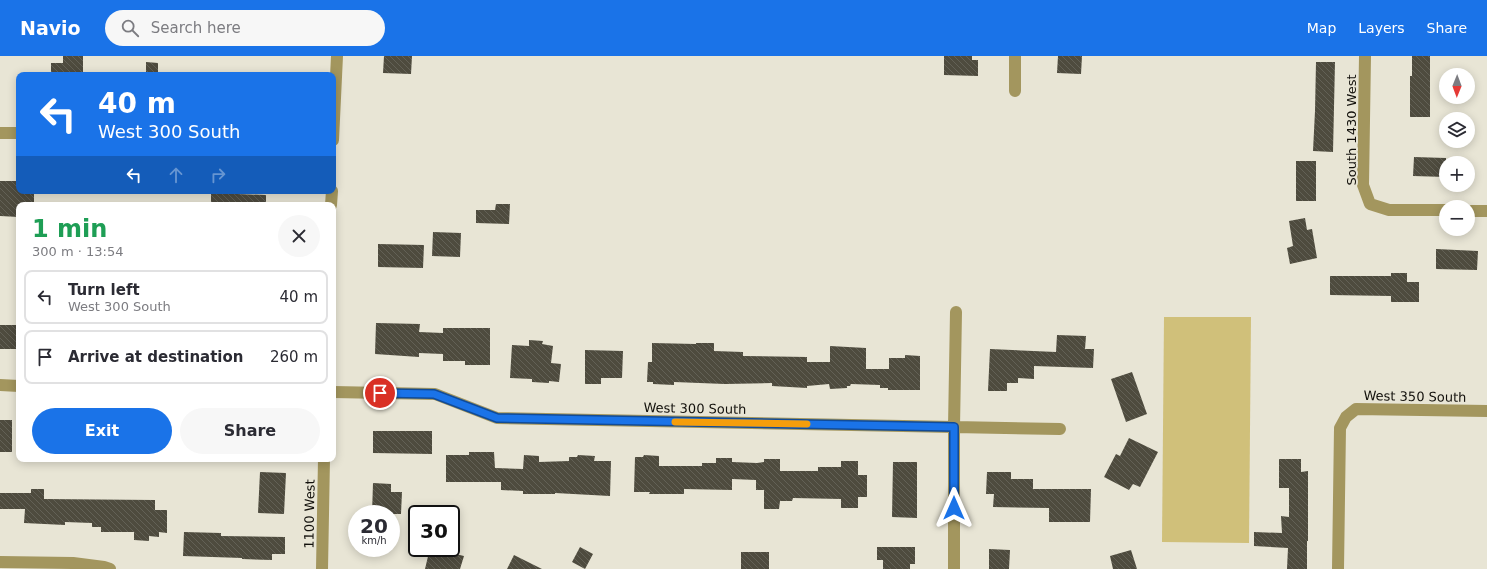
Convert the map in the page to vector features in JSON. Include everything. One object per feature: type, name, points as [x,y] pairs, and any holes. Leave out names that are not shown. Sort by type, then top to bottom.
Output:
[{"type":"street","points":[[336,77],[337,56]]},
{"type":"street","points":[[1015,91],[1016,56]]},
{"type":"street","name":"South 1430 West","points":[[1365,56],[1363,185],[1370,204],[1388,210],[1439,210]]},
{"type":"street","points":[[0,133],[16,133]]},
{"type":"street","points":[[1475,211],[1487,211]]},
{"type":"street","points":[[954,569],[956,312]]},
{"type":"street","points":[[0,385],[16,386]]},
{"type":"street","name":"West 300 South","points":[[336,392],[434,394],[497,418],[1060,429]]},
{"type":"street","name":"West 350 South","points":[[1338,569],[1340,428],[1346,417],[1356,409],[1487,411]]},
{"type":"street","name":"1100 West","points":[[322,569],[324,462]]},
{"type":"street","points":[[0,562],[73,563],[110,569]]},
{"type":"shaded area","points":[[1164,317],[1251,317],[1249,543],[1162,542]]},
{"type":"building","points":[[63,56],[83,56],[83,72],[51,72],[51,63],[63,63]]},
{"type":"building","points":[[384,56],[412,56],[411,74],[383,73]]},
{"type":"building","points":[[944,56],[972,56],[972,60],[978,60],[978,76],[944,75]]},
{"type":"building","points":[[1058,56],[1082,56],[1081,74],[1057,73]]},
{"type":"building","points":[[1412,56],[1430,56],[1430,117],[1410,117],[1410,76],[1412,76]]},
{"type":"building","points":[[146,62],[158,63],[158,72],[146,72]]},
{"type":"building","points":[[1316,62],[1335,62],[1333,152],[1313,151]]},
{"type":"building","points":[[1414,157],[1439,158],[1439,177],[1413,176]]},
{"type":"building","points":[[1296,161],[1316,161],[1316,201],[1296,201]]},
{"type":"building","points":[[0,181],[16,181],[16,194],[34,194],[34,202],[16,202],[16,217],[0,216]]},
{"type":"building","points":[[211,194],[266,195],[266,202],[211,202]]},
{"type":"building","points":[[496,204],[510,204],[509,224],[476,223],[476,210],[495,210]]},
{"type":"building","points":[[1305,218],[1307,230],[1312,229],[1317,258],[1290,264],[1287,248],[1293,246],[1289,221]]},
{"type":"building","points":[[433,232],[461,233],[460,257],[432,256]]},
{"type":"building","points":[[378,244],[424,245],[423,268],[378,267]]},
{"type":"building","points":[[1436,249],[1478,251],[1477,270],[1436,269]]},
{"type":"building","points":[[1391,273],[1407,273],[1407,282],[1419,282],[1419,302],[1391,302],[1391,296],[1330,295],[1330,276],[1391,276]]},
{"type":"building","points":[[376,323],[420,324],[419,332],[443,333],[443,328],[490,328],[490,365],[465,365],[465,361],[443,361],[443,354],[419,353],[419,357],[375,354]]},
{"type":"building","points":[[0,325],[16,325],[16,349],[0,349]]},
{"type":"building","points":[[1057,335],[1086,336],[1085,349],[1094,349],[1093,368],[1034,366],[1034,379],[1018,378],[1018,383],[1007,383],[1007,391],[988,391],[990,349],[1056,352]]},
{"type":"building","points":[[529,340],[543,341],[542,344],[553,346],[551,363],[561,364],[559,382],[532,382],[532,379],[510,378],[512,345],[529,346]]},
{"type":"building","points":[[652,343],[714,343],[714,351],[743,352],[743,356],[807,357],[807,362],[830,362],[830,346],[866,348],[866,369],[889,369],[889,358],[905,358],[905,355],[920,356],[920,390],[888,390],[888,388],[880,388],[880,385],[851,384],[850,386],[847,386],[847,388],[830,389],[829,384],[807,386],[807,388],[772,386],[772,383],[725,384],[674,382],[674,385],[653,384],[653,382],[647,382],[648,362],[652,362]]},
{"type":"building","points":[[585,350],[623,351],[622,378],[601,378],[601,384],[585,384]]},
{"type":"building","points":[[1132,372],[1147,414],[1126,422],[1111,379]]},
{"type":"building","points":[[0,420],[12,420],[12,452],[0,452]]},
{"type":"building","points":[[373,431],[432,431],[432,454],[373,453]]},
{"type":"building","points":[[1129,438],[1158,452],[1140,487],[1133,484],[1129,490],[1104,477],[1116,454],[1120,456]]},
{"type":"building","points":[[469,452],[494,452],[495,468],[523,469],[524,455],[539,456],[539,462],[569,461],[569,457],[577,457],[578,455],[595,456],[594,461],[611,461],[610,496],[555,493],[523,494],[523,491],[501,490],[501,482],[446,482],[446,455],[469,455]]},
{"type":"building","points":[[644,455],[659,456],[659,466],[702,466],[702,463],[716,463],[716,458],[732,458],[732,462],[757,463],[764,462],[764,459],[780,459],[780,471],[818,471],[818,467],[841,467],[841,461],[858,461],[858,475],[867,475],[867,497],[858,497],[858,508],[841,508],[841,499],[793,498],[792,501],[780,501],[779,509],[764,509],[764,490],[756,490],[756,480],[732,479],[732,490],[684,489],[684,494],[649,494],[650,492],[634,492],[635,457],[643,457]]},
{"type":"building","points":[[1279,459],[1301,459],[1301,472],[1308,471],[1307,569],[1287,569],[1288,548],[1254,546],[1254,532],[1282,533],[1281,516],[1289,517],[1289,488],[1279,488]]},
{"type":"building","points":[[893,462],[917,462],[917,518],[892,517]]},
{"type":"building","points":[[260,472],[286,473],[284,514],[258,513]]},
{"type":"building","points":[[987,472],[1011,472],[1011,479],[1033,479],[1033,489],[1091,489],[1090,522],[1049,522],[1049,508],[993,507],[994,494],[986,494]]},
{"type":"building","points":[[373,483],[391,484],[391,492],[402,492],[401,514],[400,505],[372,505]]},
{"type":"building","points":[[31,489],[44,489],[44,499],[155,500],[155,510],[167,510],[167,533],[159,532],[159,537],[149,536],[149,541],[134,540],[134,532],[101,532],[101,527],[92,527],[92,523],[65,522],[65,525],[24,523],[25,509],[0,509],[0,493],[31,493]]},
{"type":"building","points":[[184,532],[221,533],[221,536],[285,537],[285,554],[272,554],[272,560],[183,556]]},
{"type":"building","points":[[580,547],[593,554],[585,569],[572,562]]},
{"type":"building","points":[[877,547],[915,547],[915,564],[910,564],[910,569],[883,569],[883,560],[877,560]]},
{"type":"building","points":[[989,549],[1010,550],[1009,569],[989,569]]},
{"type":"building","points":[[1131,550],[1137,569],[1113,569],[1110,556]]},
{"type":"building","points":[[741,552],[769,552],[769,569],[741,569]]},
{"type":"building","points":[[514,555],[542,569],[507,569]]},
{"type":"building","points":[[464,556],[460,569],[425,569],[428,557]]},
{"type":"slow traffic","points":[[675,422],[807,424]]},
{"type":"route","points":[[380,393],[434,394],[497,418],[954,427],[954,508]]}]
